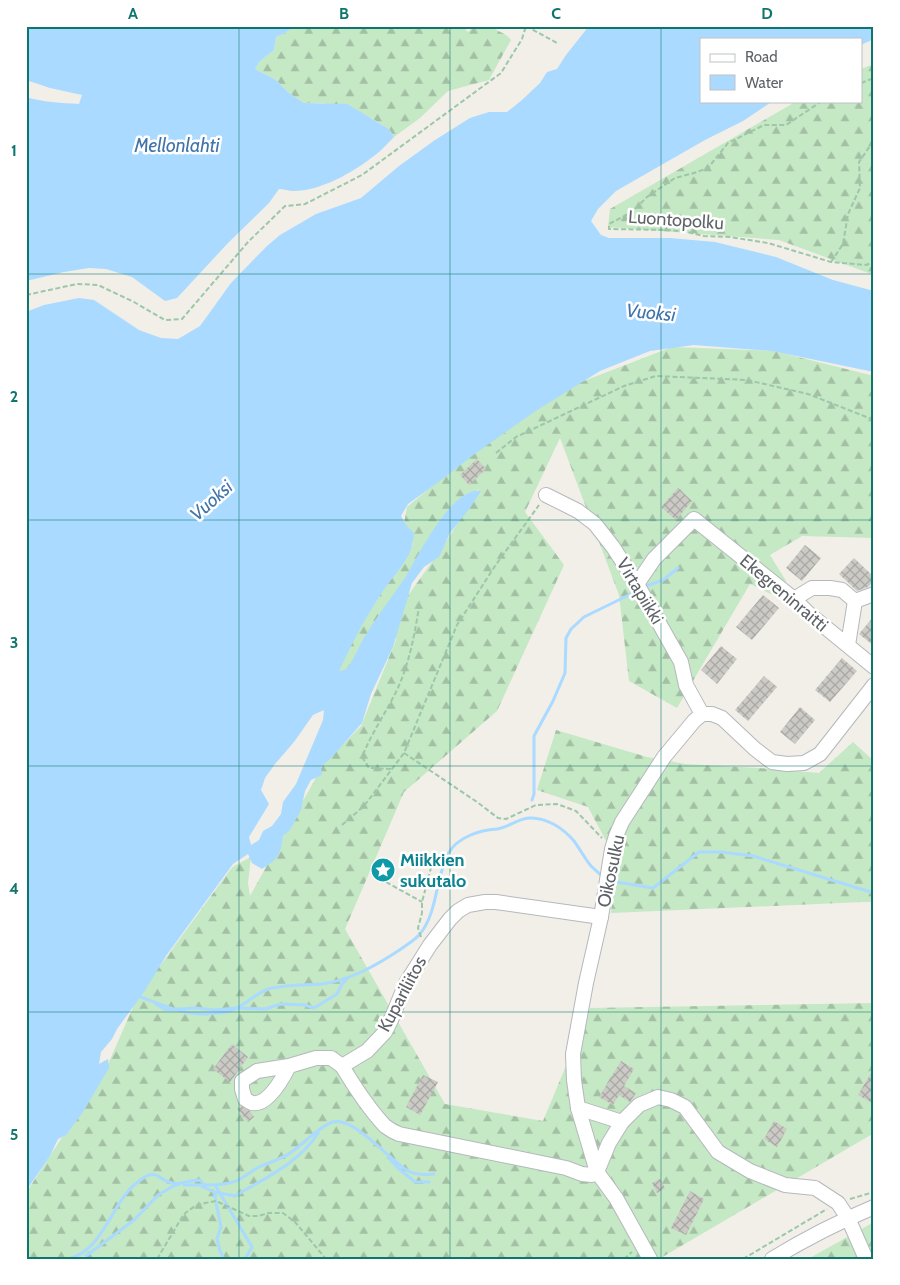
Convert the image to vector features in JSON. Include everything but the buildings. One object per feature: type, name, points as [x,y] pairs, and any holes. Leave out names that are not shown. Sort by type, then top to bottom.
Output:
[{"type":"street","name":"Virtapiikki","points":[[546,495],[578,511],[595,524],[613,547],[638,584],[681,662],[686,685],[702,714]]},
{"type":"street","name":"Ekegreninraitti","points":[[638,584],[654,559],[694,519],[808,613],[872,662]]},
{"type":"street","points":[[794,600],[812,588],[830,588],[842,590],[855,601]]},
{"type":"street","points":[[855,601],[874,594]]},
{"type":"street","points":[[848,645],[855,601]]},
{"type":"street","points":[[702,714],[712,714],[722,718],[772,762],[787,764],[804,763],[820,754],[874,685]]},
{"type":"street","name":"Oikosulku","points":[[650,1259],[616,1198],[597,1172],[578,1108],[573,1054],[601,917],[612,849],[622,822],[664,758],[702,714]]},
{"type":"street","name":"Kupariliitos","points":[[342,1066],[367,1051],[385,1032],[406,983],[420,959],[439,931],[458,911],[468,905],[496,902],[601,917]]},
{"type":"street","points":[[289,1066],[316,1058],[331,1058],[342,1066],[354,1086],[386,1127],[399,1134],[592,1175],[597,1172],[609,1143],[622,1122],[639,1104],[658,1097],[671,1100],[685,1107],[718,1152],[750,1171],[785,1185],[815,1188],[838,1203],[848,1218],[866,1259]]},
{"type":"street","points":[[578,1108],[622,1122]]},
{"type":"street","points":[[772,1259],[804,1239],[874,1207]]},
{"type":"path","points":[[26,295],[77,284],[98,285],[134,302],[165,320],[182,319],[248,242],[285,206],[305,204],[362,175],[502,73],[522,39],[526,26],[557,43]]},
{"type":"path","points":[[862,83],[874,78]]},
{"type":"path","name":"Luontopolku","points":[[820,102],[786,125],[764,125],[728,144],[708,168],[675,178],[647,197],[632,212],[609,224],[609,229],[669,230],[704,236],[739,238],[768,243],[831,262],[866,265],[874,262]]},
{"type":"path","points":[[831,262],[843,244],[848,214],[860,188],[859,162],[874,140]]},
{"type":"path","points":[[496,453],[516,437],[624,386],[656,376],[747,380],[808,394],[874,420]]},
{"type":"path","points":[[342,825],[364,806],[404,753],[457,625],[495,566],[546,495]]},
{"type":"path","points":[[391,769],[369,768],[362,757],[397,691],[412,648],[420,601]]},
{"type":"path","points":[[404,753],[498,818],[506,819],[536,805],[557,804],[576,811],[612,849]]},
{"type":"path","points":[[421,936],[418,928],[422,913],[422,902],[432,864]]},
{"type":"path","points":[[386,882],[422,902]]},
{"type":"path","points":[[743,1259],[838,1203],[874,1192]]},
{"type":"path","points":[[157,1259],[184,1214],[195,1206],[216,1201],[249,1216],[283,1213],[295,1222],[326,1259]]},
{"type":"green space","points":[[295,26],[462,26],[468,32],[475,26],[492,26],[511,40],[489,80],[448,91],[420,118],[394,137],[389,129],[371,118],[323,103],[304,103],[289,93],[276,80],[255,69],[260,61],[274,50],[276,37]]},
{"type":"green space","points":[[874,64],[874,275],[779,240],[608,227],[610,209],[795,102],[862,102],[862,69]]},
{"type":"green space","points":[[672,347],[774,351],[874,376],[874,538],[802,536],[770,555],[786,581],[777,597],[750,584],[677,708],[629,681],[619,595],[560,438],[525,512],[564,565],[497,711],[404,792],[345,929],[445,1104],[543,1121],[590,1008],[874,1003],[874,1133],[659,1259],[83,1259],[85,1256],[77,1259],[26,1259],[26,1193],[105,1071],[138,996],[230,870],[251,857],[248,883],[250,896],[323,765],[361,726],[396,640],[396,626],[402,604],[444,545],[479,489],[465,498],[342,682],[333,682],[348,644],[413,544],[404,524],[407,507],[465,459],[531,411],[576,384]]},
{"type":"green space","points":[[556,730],[647,757],[685,764],[819,773],[853,742],[874,761],[874,902],[611,913],[615,858],[588,807],[537,790]]},
{"type":"green space","points":[[874,1222],[874,1259],[808,1259]]},
{"type":"water","name":"Mellonlahti","points":[[26,26],[295,26],[276,37],[274,50],[260,61],[255,69],[276,80],[289,93],[304,103],[347,104],[389,129],[394,137],[379,152],[365,162],[345,175],[324,185],[291,191],[279,189],[269,203],[228,243],[177,298],[165,301],[132,277],[106,269],[89,268],[26,281],[26,97],[59,103],[79,104],[82,95],[50,88],[26,80]]},
{"type":"water","name":"Vuoksi","points":[[589,26],[874,26],[874,39],[862,45],[862,38],[700,38],[700,102],[772,102],[743,121],[705,140],[616,191],[598,209],[591,221],[601,235],[609,238],[670,238],[715,242],[776,257],[833,280],[874,291],[874,372],[772,351],[694,345],[650,351],[600,371],[534,412],[408,504],[401,516],[414,533],[409,553],[402,566],[369,612],[339,671],[349,666],[365,637],[448,510],[459,499],[470,492],[481,491],[450,533],[439,557],[424,567],[412,583],[393,647],[371,694],[362,723],[321,767],[322,775],[311,780],[305,791],[301,810],[290,830],[283,836],[278,856],[262,869],[252,863],[248,854],[233,864],[166,956],[144,992],[101,1052],[99,1064],[108,1059],[109,1068],[83,1112],[66,1135],[58,1139],[50,1156],[26,1191],[26,312],[44,305],[79,298],[94,300],[139,330],[161,338],[178,339],[200,326],[231,283],[280,235],[316,214],[361,198],[399,166],[470,118],[489,112],[507,112],[540,83],[547,72],[557,69]],"holes":[[[324,710],[323,720],[296,784],[283,802],[281,814],[272,826],[263,831],[259,840],[251,845],[249,837],[269,804],[261,790],[265,778],[313,715]]]},
{"type":"waterway","points":[[646,586],[663,580],[678,568]]},
{"type":"waterway","points":[[532,800],[534,794],[534,736],[553,701],[565,673],[566,638],[571,629],[584,617],[633,593]]},
{"type":"waterway","points":[[138,996],[189,1013],[220,1013],[233,1010],[272,988],[333,982],[363,971],[392,955],[419,935],[430,917],[448,854],[457,843],[476,833],[501,828],[517,821],[529,818],[542,819],[559,828],[574,841],[591,866],[603,877]]},
{"type":"waterway","points":[[611,881],[653,888],[699,852],[721,852],[753,856],[874,893]]},
{"type":"waterway","points":[[156,1004],[166,1010],[195,1008],[215,1010],[236,1008],[265,1009],[281,1004],[305,1005],[314,1008],[337,994],[342,984],[348,978]]},
{"type":"waterway","points":[[68,1259],[81,1254],[91,1246],[121,1200],[129,1190],[147,1176],[158,1176],[171,1183],[195,1180],[200,1180],[204,1185],[234,1182],[261,1166],[286,1156],[333,1122],[341,1122],[361,1132],[408,1171],[434,1174]]},
{"type":"waterway","points":[[184,1185],[199,1185],[214,1192],[235,1196],[281,1169],[301,1153],[318,1133]]},
{"type":"waterway","points":[[389,1158],[415,1182],[429,1182]]},
{"type":"waterway","points":[[86,1256],[134,1220],[158,1195],[178,1185]]},
{"type":"waterway","points":[[215,1185],[252,1247],[245,1259]]},
{"type":"waterway","points":[[214,1192],[221,1227],[217,1239],[224,1259]]},
{"type":"place","name":"Miikkien sukutalo","points":[[383,870]]}]
